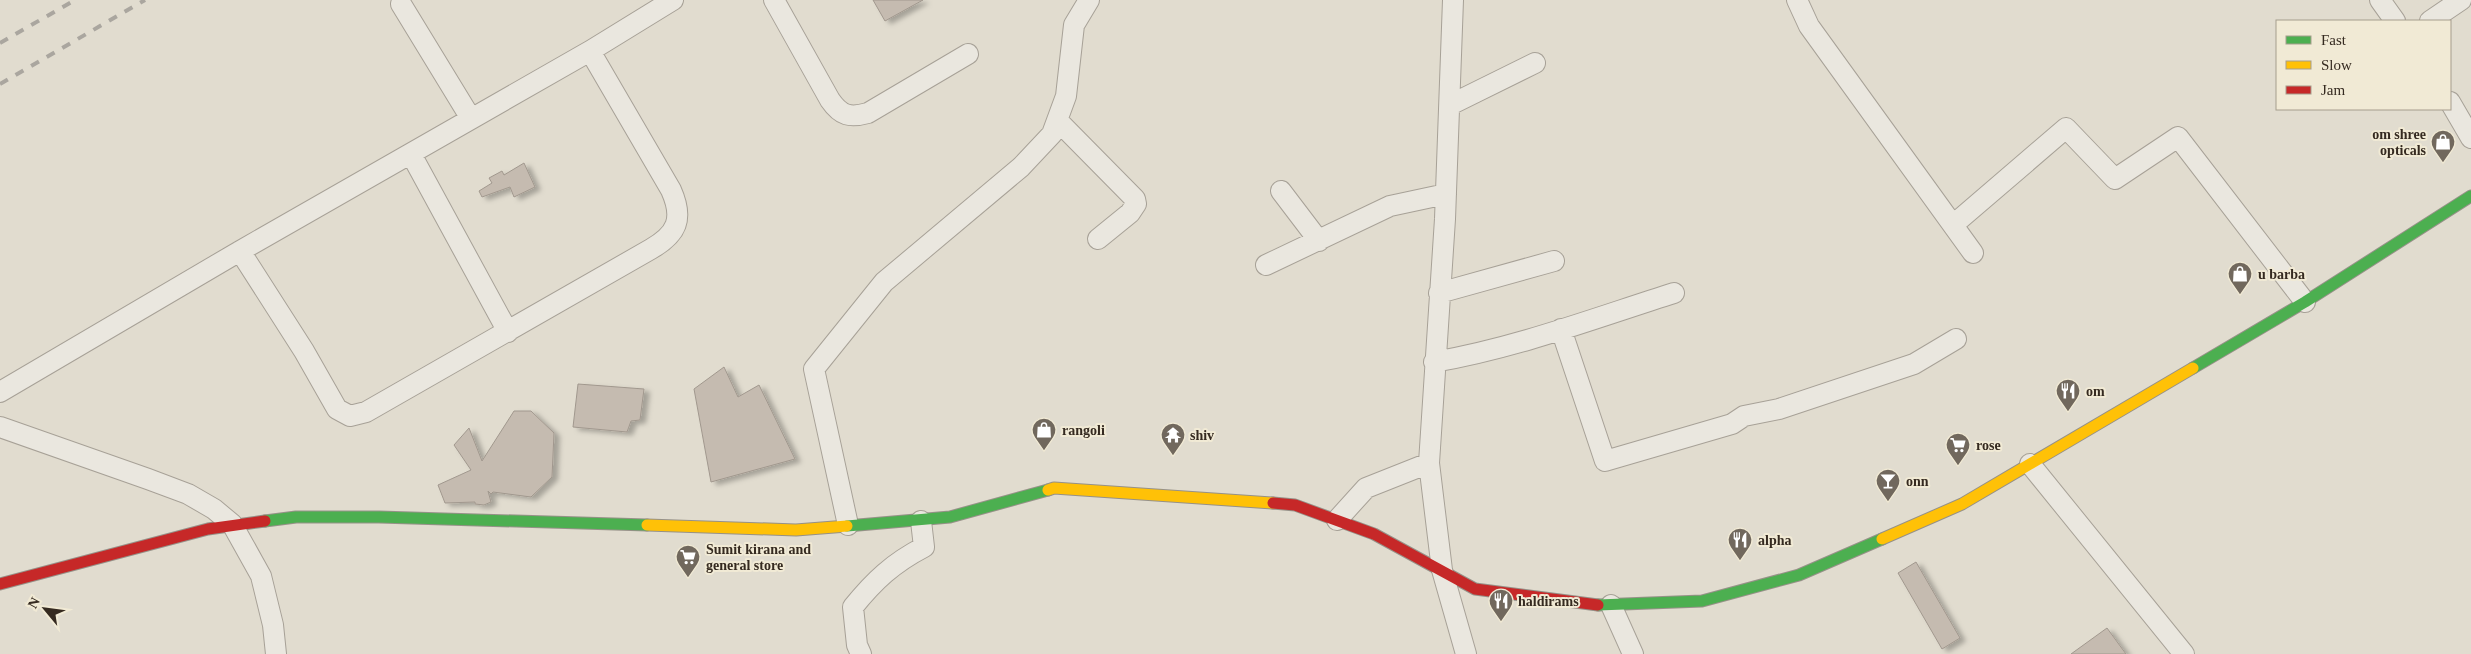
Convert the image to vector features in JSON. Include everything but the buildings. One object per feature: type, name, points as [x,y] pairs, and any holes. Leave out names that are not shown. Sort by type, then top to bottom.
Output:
[{"type":"main road","points":[[0,584],[232,524],[296,517],[322,516],[796,530],[848,525],[921,522],[950,517],[1054,488],[1295,505],[1374,534],[1475,589],[1611,605],[1702,601],[1799,575],[1962,504],[2305,302],[2471,196]]},
{"type":"street","points":[[0,392],[240,251],[411,154],[470,117],[590,51],[673,0]]},
{"type":"street","points":[[774,0],[830,100],[837,110],[845,116],[868,113],[968,54]]},
{"type":"street","points":[[848,525],[814,369],[884,282],[1021,167],[1052,134],[1059,122],[1066,96],[1074,25],[1089,0]]},
{"type":"street","points":[[1453,0],[1446,194],[1429,463],[1442,570],[1466,654]]},
{"type":"street","points":[[1797,0],[1809,26],[1974,253]]},
{"type":"street","points":[[2380,0],[2394,20]]},
{"type":"street","points":[[2431,20],[2461,0]]},
{"type":"street","points":[[401,4],[470,117]]},
{"type":"street","points":[[240,251],[304,350],[338,409],[350,416],[366,412],[508,332],[657,246],[670,235],[676,225],[678,204],[590,51]]},
{"type":"street","points":[[1450,105],[1534,63]]},
{"type":"street","points":[[2451,104],[2471,138]]},
{"type":"street","points":[[1059,122],[1135,199],[1134,209],[1098,239]]},
{"type":"street","points":[[1953,225],[2066,128],[2115,179],[2178,138],[2305,302]]},
{"type":"street","points":[[411,154],[508,332]]},
{"type":"street","points":[[1281,191],[1319,241]]},
{"type":"street","points":[[1266,265],[1390,206],[1446,194]]},
{"type":"street","points":[[1439,293],[1554,261]]},
{"type":"street","points":[[1434,362],[1472,356],[1674,293]]},
{"type":"street","points":[[1561,329],[1605,461],[1732,424],[1744,416],[1780,409],[1914,364],[1956,339]]},
{"type":"street","points":[[0,427],[188,494],[214,509],[232,524],[261,576],[273,625],[276,654]]},
{"type":"street","points":[[1336,520],[1366,488],[1429,463]]},
{"type":"street","points":[[2030,464],[2184,654]]},
{"type":"street","points":[[861,654],[857,645],[853,607],[875,581],[904,558],[924,547],[921,522]]},
{"type":"street","points":[[1611,605],[1633,654]]},
{"type":"railway","points":[[0,43],[75,0]]},
{"type":"railway","points":[[0,84],[145,0]]},
{"type":"traffic: fast","points":[[2193,368],[2305,302],[2471,196]]},
{"type":"traffic: fast","points":[[847,526],[950,517],[1048,490]]},
{"type":"traffic: fast","points":[[265,521],[296,517],[379,517],[647,525]]},
{"type":"traffic: fast","points":[[1598,605],[1702,601],[1799,575],[1882,539]]},
{"type":"traffic: slow","points":[[1882,539],[1962,504],[2193,368]]},
{"type":"traffic: slow","points":[[1048,490],[1054,488],[1273,503]]},
{"type":"traffic: slow","points":[[647,525],[796,530],[847,526]]},
{"type":"traffic: jam","points":[[1273,503],[1295,505],[1374,534],[1475,589],[1598,605]]},
{"type":"traffic: jam","points":[[0,584],[208,529],[265,521]]},
{"type":"place","name":"om shree opticals","points":[[2443,163]]},
{"type":"place","name":"u barba","points":[[2240,295]]},
{"type":"place","name":"om","points":[[2068,412]]},
{"type":"place","name":"rangoli","points":[[1044,451]]},
{"type":"place","name":"shiv","points":[[1173,456]]},
{"type":"place","name":"rose","points":[[1958,466]]},
{"type":"place","name":"onn","points":[[1888,502]]},
{"type":"place","name":"alpha","points":[[1740,561]]},
{"type":"place","name":"Sumit kirana and general store","points":[[688,578]]},
{"type":"place","name":"haldirams","points":[[1501,622]]}]
